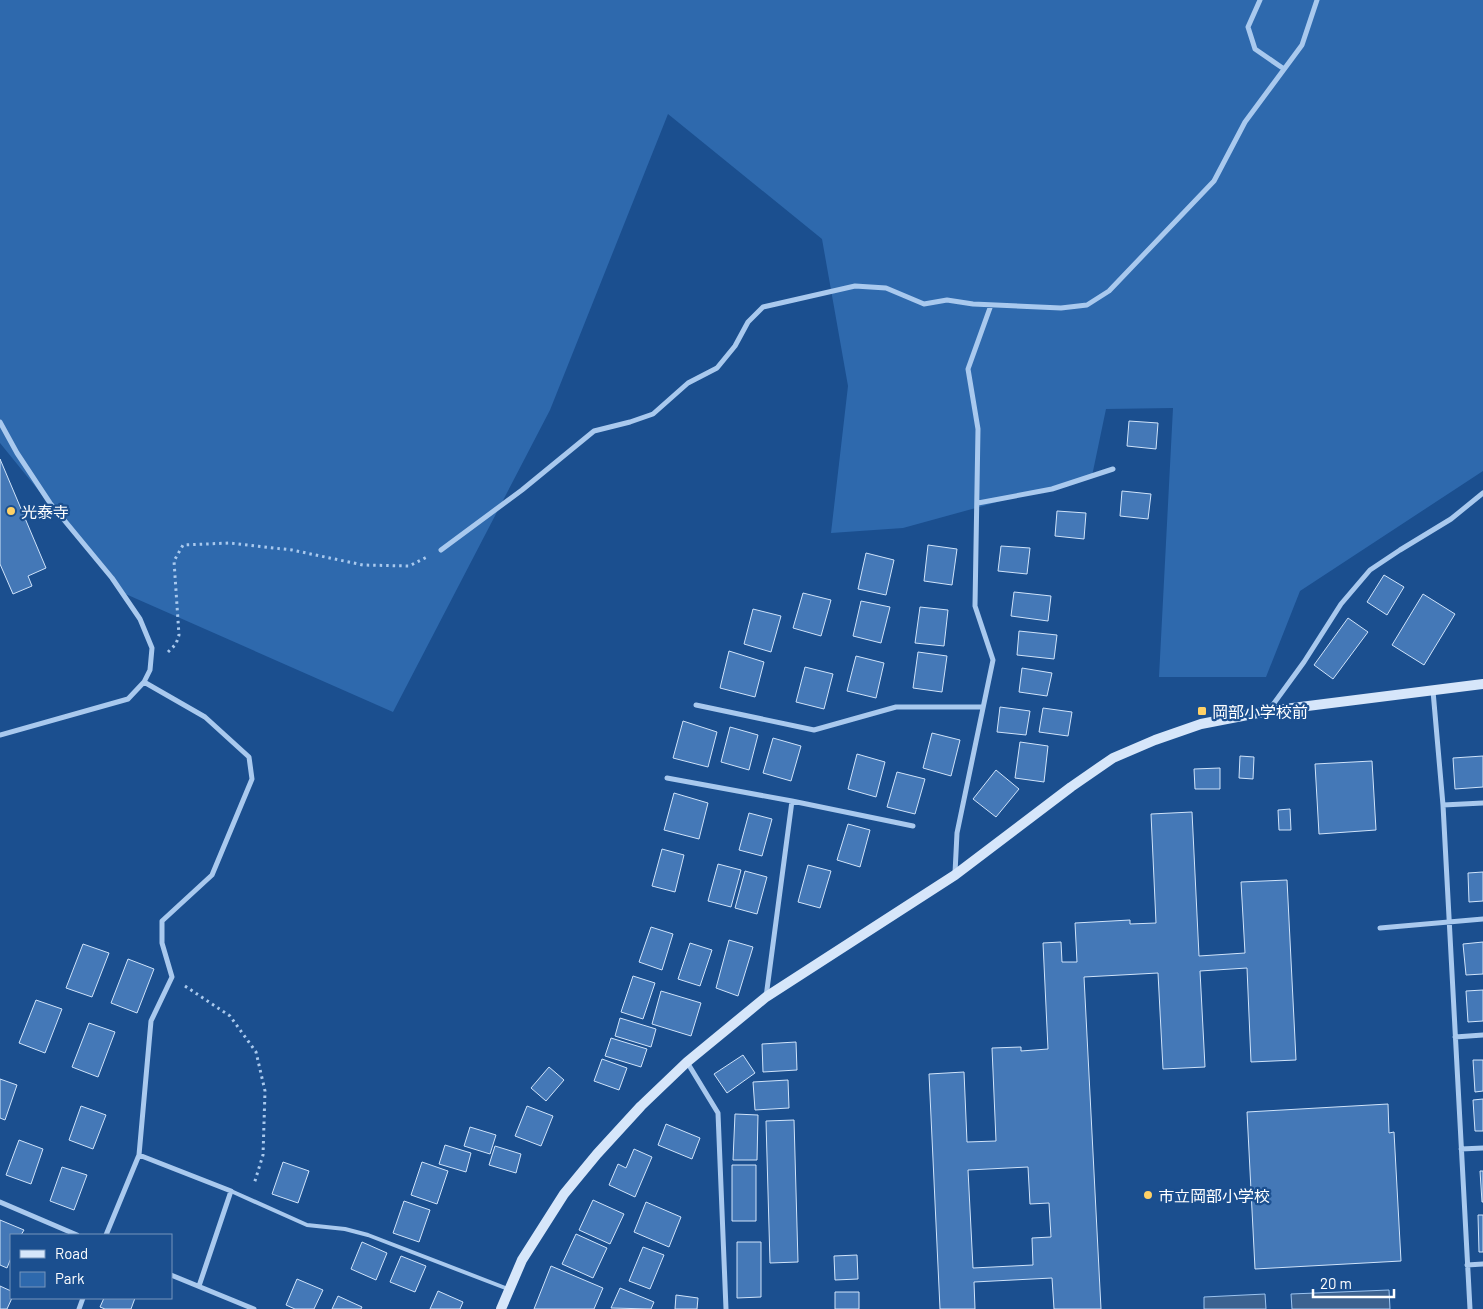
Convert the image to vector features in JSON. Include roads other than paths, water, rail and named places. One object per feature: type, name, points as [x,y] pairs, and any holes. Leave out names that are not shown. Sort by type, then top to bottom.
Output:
[{"type":"street","points":[[1260,0],[1248,27],[1255,50],[1284,69]]},
{"type":"street","points":[[441,550],[522,490],[594,430],[630,422],[653,414],[688,382],[717,368],[735,346],[748,322],[763,308],[855,286],[886,288],[924,304],[947,300],[991,305],[1061,308],[1087,305],[1109,291],[1214,181],[1245,122],[1302,45],[1316,0]]},
{"type":"street","points":[[955,875],[957,833],[993,660],[975,606],[978,429],[968,370],[991,305]]},
{"type":"street","points":[[0,422],[17,453],[50,503],[112,578],[140,619],[152,648],[150,670],[144,682],[128,699],[0,735]]},
{"type":"street","points":[[978,503],[1052,489],[1114,469]]},
{"type":"street","points":[[1268,711],[1304,662],[1341,604],[1370,570],[1451,519],[1483,493]]},
{"type":"street","points":[[106,1234],[139,1155],[152,1021],[172,977],[162,943],[162,922],[212,875],[252,779],[249,757],[205,717],[144,682]]},
{"type":"street","points":[[501,1309],[522,1260],[564,1194],[597,1154],[641,1106],[687,1062],[766,997],[955,875],[1114,758],[1155,740],[1201,724],[1268,711],[1483,684]]},
{"type":"street","points":[[1433,691],[1443,805],[1450,921],[1470,1309]]},
{"type":"street","points":[[696,705],[814,730],[896,707],[982,707]]},
{"type":"street","points":[[667,778],[913,826]]},
{"type":"street","points":[[766,997],[792,801]]},
{"type":"street","points":[[1443,805],[1483,803]]},
{"type":"street","points":[[1380,928],[1483,919]]},
{"type":"street","points":[[1455,1037],[1483,1035]]},
{"type":"street","points":[[687,1062],[718,1114],[726,1309]]},
{"type":"street","points":[[1461,1149],[1483,1148]]},
{"type":"street","points":[[139,1155],[231,1191],[199,1286]]},
{"type":"street","points":[[0,1202],[75,1234]]},
{"type":"street","points":[[1467,1265],[1483,1264]]},
{"type":"street","points":[[172,1275],[254,1309]]},
{"type":"lane","points":[[231,1191],[307,1225],[345,1229],[368,1235],[510,1290]]},
{"type":"place","name":"光泰寺","points":[[11,511]]},
{"type":"place","name":"岡部小学校前","points":[[1202,711]]},
{"type":"place","name":"市立岡部小学校","points":[[1148,1195]]}]
